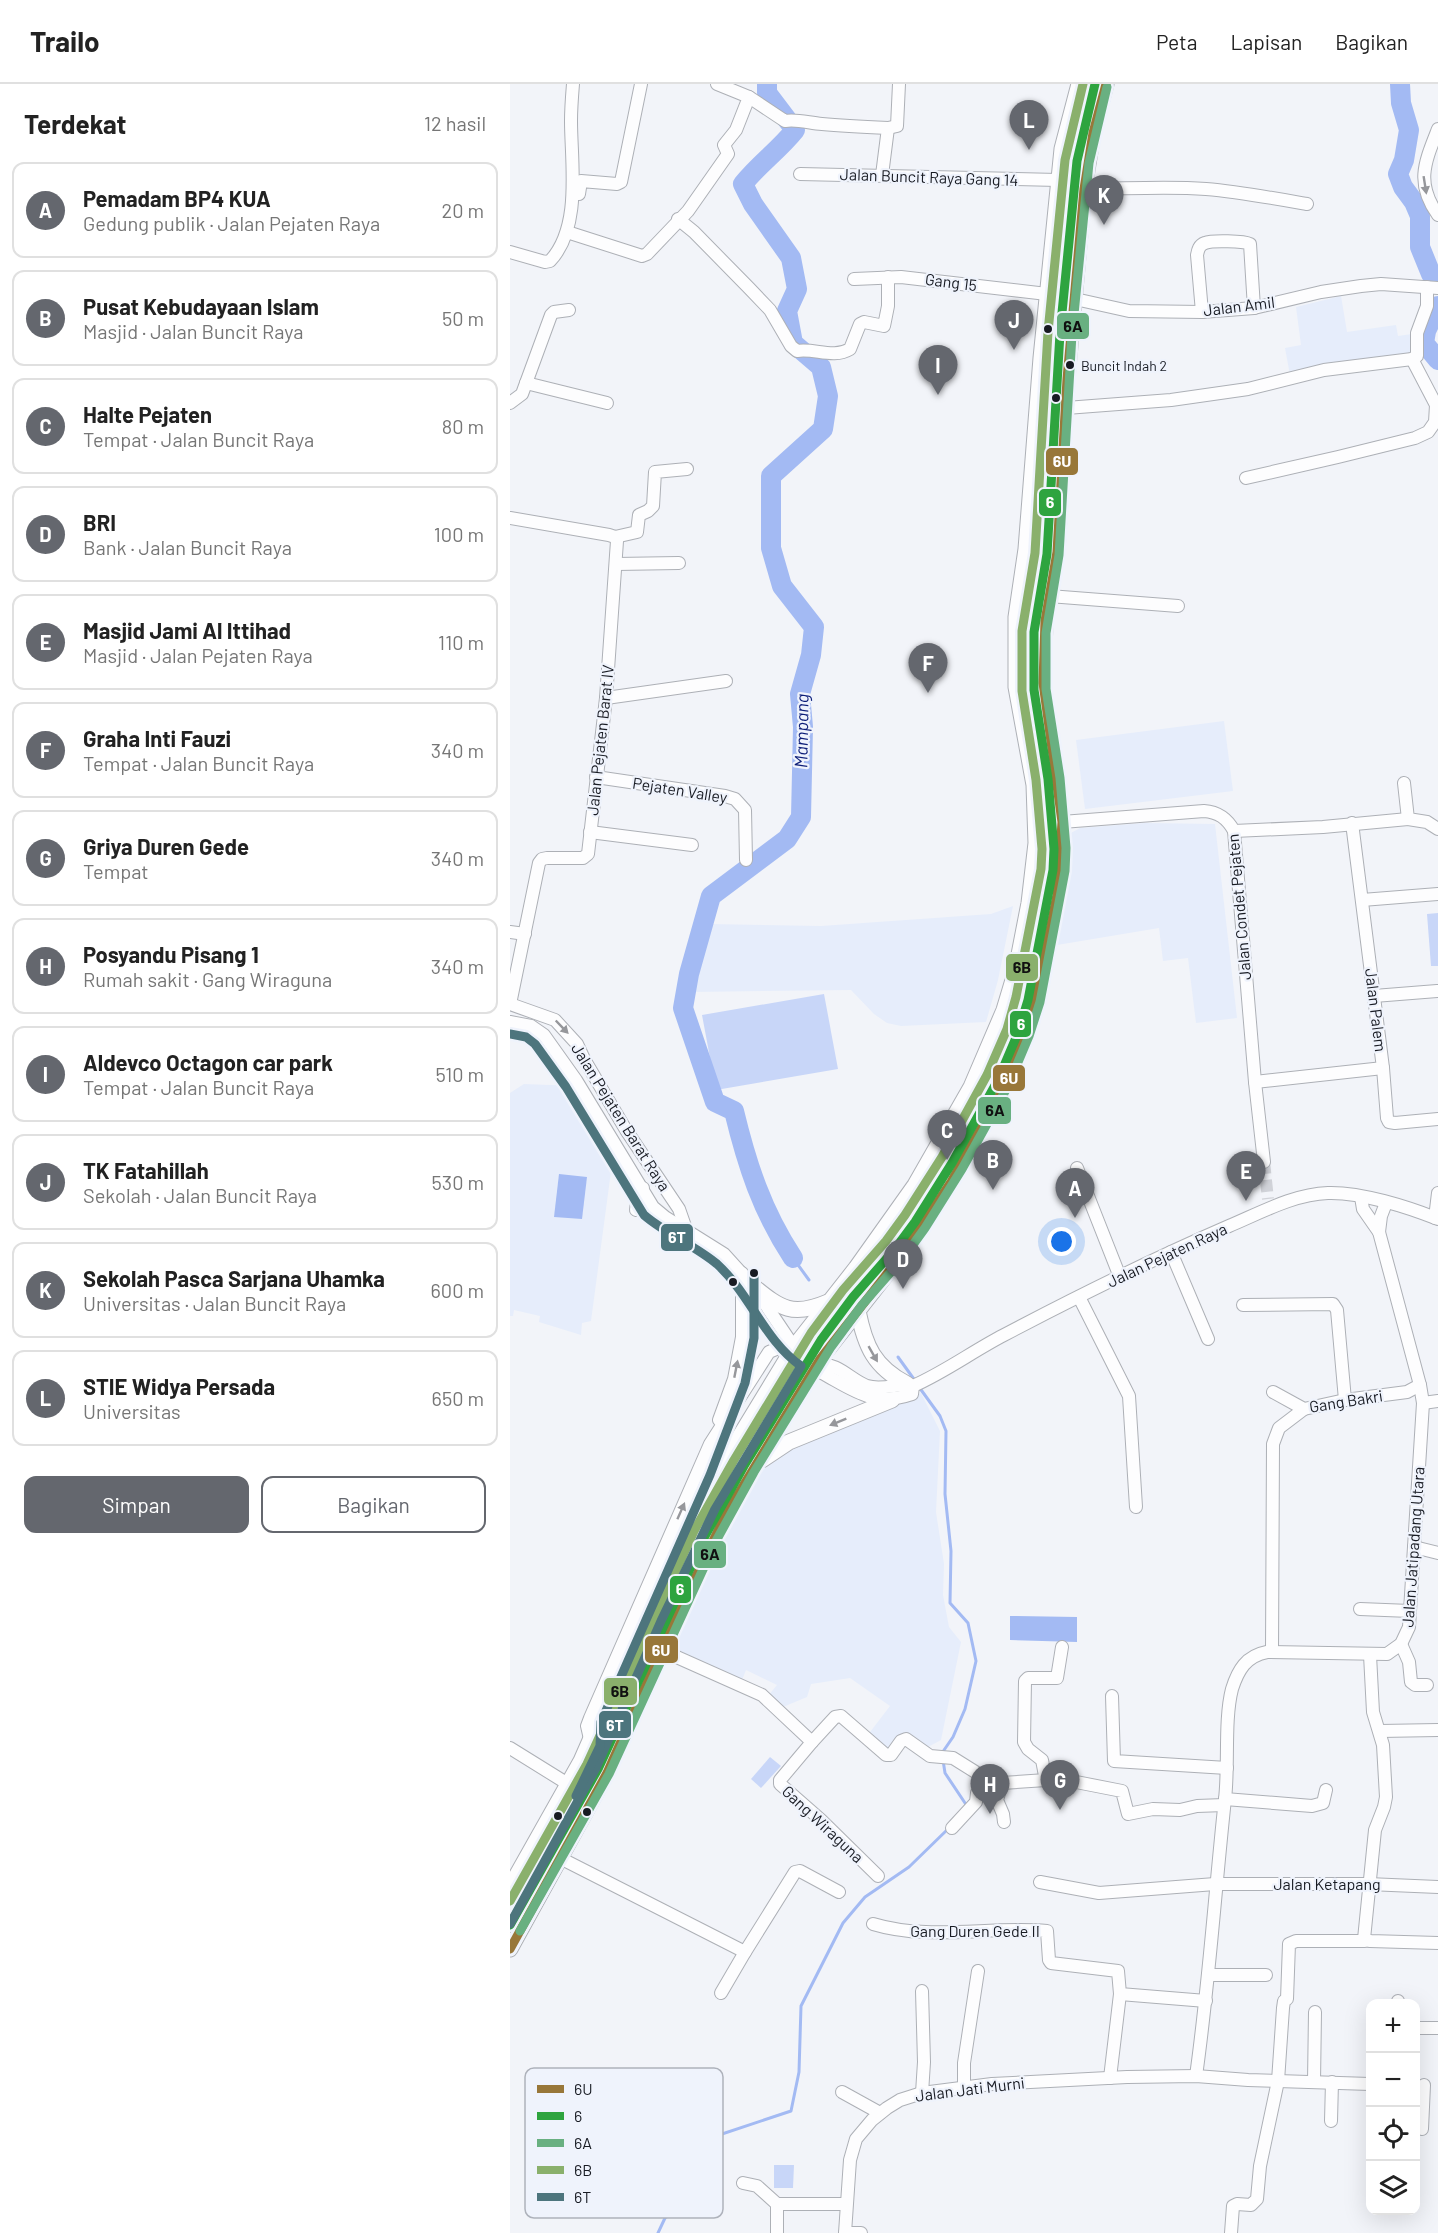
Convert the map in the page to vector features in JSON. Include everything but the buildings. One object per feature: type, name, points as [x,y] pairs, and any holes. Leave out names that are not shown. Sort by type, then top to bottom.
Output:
[{"type":"main road","points":[[510,1887],[581,1761],[690,1518],[794,1347],[891,1221],[934,1153],[971,1087],[1004,1010],[1016,970],[1035,865],[1036,815],[1016,687],[1016,617],[1026,549],[1058,180],[1062,149],[1079,84]]},
{"type":"main road","points":[[510,1949],[606,1773],[661,1650],[726,1514],[819,1364],[932,1211],[980,1133],[1008,1080],[1035,1005],[1056,895],[1062,822],[1043,683],[1045,621],[1057,552],[1084,189],[1093,133],[1106,84]]},
{"type":"main road","points":[[1029,759],[1039,762],[1053,754]]},
{"type":"main road","points":[[753,1286],[770,1300],[792,1310],[810,1309],[830,1301]]},
{"type":"main road","points":[[860,1307],[862,1331],[878,1364],[886,1373],[910,1385]]},
{"type":"main road","points":[[758,1462],[789,1442],[892,1400]]},
{"type":"street","points":[[569,233],[573,185],[573,84]]},
{"type":"street","points":[[510,252],[546,262],[550,261],[569,233],[581,182],[617,184],[622,181],[641,84]]},
{"type":"street","points":[[717,84],[749,98],[790,121],[888,128],[897,126],[899,84]]},
{"type":"street","points":[[569,233],[645,256],[688,211],[706,188],[728,154],[724,145],[736,130],[749,98]]},
{"type":"street","points":[[882,175],[888,128]]},
{"type":"street","points":[[1438,129],[1433,152],[1423,179],[1427,196],[1438,215]]},
{"type":"street","name":"Jalan Buncit Raya Gang 14","points":[[800,174],[1058,180]]},
{"type":"street","points":[[1084,189],[1141,187],[1204,189],[1307,204]]},
{"type":"street","points":[[678,219],[750,288],[770,310],[791,346],[801,350],[819,354],[843,352],[850,349],[860,324],[864,322],[885,326],[888,277]]},
{"type":"street","points":[[1202,312],[1197,255],[1199,248],[1206,243],[1244,242],[1250,244],[1254,308]]},
{"type":"street","name":"Gang 15","points":[[854,279],[888,277],[939,280],[1047,294]]},
{"type":"street","name":"Jalan Amil","points":[[1075,299],[1130,310],[1202,312],[1254,308],[1360,285],[1381,284],[1432,288]]},
{"type":"street","points":[[1066,408],[1171,400],[1248,389],[1324,370],[1412,359],[1418,356],[1417,333],[1432,288]]},
{"type":"street","points":[[510,403],[522,394],[551,315],[554,312],[569,310]]},
{"type":"street","points":[[1246,478],[1338,458],[1415,438],[1428,432],[1435,422],[1436,405],[1412,359]]},
{"type":"street","points":[[526,383],[607,403]]},
{"type":"street","points":[[510,518],[615,537],[637,532],[639,515],[653,506],[655,472],[687,469]]},
{"type":"street","name":"Jalan Pejaten Barat IV","points":[[510,1004],[539,863],[542,859],[547,858],[586,857],[606,699],[616,564],[617,541],[615,537]]},
{"type":"street","points":[[616,564],[679,563]]},
{"type":"street","points":[[1049,596],[1178,606]]},
{"type":"street","points":[[606,699],[726,681]]},
{"type":"street","name":"Pejaten Valley","points":[[596,777],[735,799],[745,810],[746,860]]},
{"type":"street","points":[[1404,783],[1408,819]]},
{"type":"street","name":"Jalan Condet Pejaten","points":[[1062,822],[1204,811],[1222,816],[1234,831],[1264,1162]]},
{"type":"street","points":[[1234,831],[1323,827],[1408,819],[1427,822],[1438,829]]},
{"type":"street","name":"Jalan Palem","points":[[1255,1082],[1383,1068],[1352,823]]},
{"type":"street","points":[[590,832],[692,845]]},
{"type":"street","points":[[1362,900],[1438,894]]},
{"type":"street","points":[[510,932],[525,934]]},
{"type":"street","points":[[1374,996],[1437,991]]},
{"type":"street","name":"Jalan Pejaten Barat Raya","points":[[510,1004],[555,1020],[573,1039],[626,1130],[679,1209],[686,1229]]},
{"type":"street","name":"Jalan Pejaten Barat Raya","points":[[510,1022],[531,1026],[544,1035],[576,1080],[653,1207],[724,1254],[753,1286],[794,1347],[819,1364]]},
{"type":"street","points":[[1383,1068],[1386,1114],[1389,1122],[1438,1119]]},
{"type":"street","points":[[1077,1168],[1120,1277]]},
{"type":"street","points":[[636,1210],[643,1188]]},
{"type":"street","points":[[1436,1219],[1438,1192]]},
{"type":"street","name":"Jalan Pejaten Raya","points":[[819,1364],[828,1364],[870,1387],[888,1388],[910,1385],[933,1377],[1002,1336],[1269,1204],[1315,1194],[1344,1193],[1436,1219]]},
{"type":"street","name":"Jalan Jatipadang Utara","points":[[1196,2076],[1206,2001],[1215,1884],[1225,1802],[1230,1703],[1236,1677],[1245,1662],[1264,1653],[1390,1654],[1401,1644],[1409,1627],[1423,1403],[1379,1232],[1363,1209],[1362,1197]]},
{"type":"street","name":"Jalan Jatipadang Utara","points":[[1379,1232],[1381,1216],[1386,1203]]},
{"type":"street","points":[[1171,1252],[1208,1339]]},
{"type":"street","points":[[590,1739],[587,1726],[590,1718],[710,1444],[734,1379],[742,1337],[742,1273]]},
{"type":"street","points":[[1079,1297],[1129,1396],[1136,1507]]},
{"type":"street","points":[[1243,1305],[1333,1304],[1337,1310],[1345,1400]]},
{"type":"street","points":[[710,1444],[770,1352],[783,1346],[794,1347]]},
{"type":"street","points":[[819,1364],[822,1373],[861,1395],[892,1400]]},
{"type":"street","name":"Jalan Pejaten Raya","points":[[892,1400],[912,1394],[910,1385]]},
{"type":"street","name":"Gang Bakri","points":[[1273,1392],[1304,1409],[1345,1400],[1407,1392],[1420,1385]]},
{"type":"street","points":[[1423,1403],[1438,1401]]},
{"type":"street","points":[[1272,1652],[1273,1444],[1279,1428],[1304,1409]]},
{"type":"street","points":[[1414,1547],[1438,1553]]},
{"type":"street","points":[[1360,1609],[1410,1611]]},
{"type":"street","points":[[1401,1644],[1409,1662],[1411,1682],[1415,1685],[1427,1685]]},
{"type":"street","points":[[1046,1781],[1042,1760],[1028,1749],[1024,1742],[1025,1682],[1028,1678],[1057,1678],[1062,1647]]},
{"type":"street","points":[[661,1650],[762,1695],[812,1742]]},
{"type":"street","points":[[1365,1941],[1368,1884],[1375,1830],[1386,1797],[1380,1731],[1373,1712],[1370,1655]]},
{"type":"street","points":[[1112,1696],[1114,1761],[1227,1768]]},
{"type":"street","name":"Gang Wiraguna","points":[[878,1876],[821,1820],[780,1784],[780,1780],[835,1717],[842,1717],[885,1755],[891,1755],[901,1741],[906,1739],[930,1755],[952,1758],[985,1778],[998,1782]]},
{"type":"street","points":[[1380,1731],[1438,1730]]},
{"type":"street","points":[[510,1748],[568,1784]]},
{"type":"street","points":[[952,1828],[976,1802],[977,1793],[998,1782],[1072,1781],[1122,1791],[1128,1814],[1153,1809],[1180,1810],[1225,1802],[1312,1806],[1323,1803],[1326,1790]]},
{"type":"street","points":[[998,1782],[997,1800],[1004,1822]]},
{"type":"street","points":[[560,1858],[745,1952]]},
{"type":"street","points":[[721,1993],[795,1872],[800,1871],[839,1892]]},
{"type":"street","name":"Jalan Ketapang","points":[[1040,1882],[1099,1893],[1215,1884],[1368,1884],[1438,1887]]},
{"type":"street","name":"Gang Duren Gede II","points":[[873,1924],[890,1929],[923,1933],[978,1929],[1047,1931],[1050,1963],[1118,1971],[1120,1994]]},
{"type":"street","points":[[1231,2233],[1233,2206],[1251,2205],[1257,2199],[1260,2166],[1278,2081],[1283,2007],[1287,1999],[1289,1944],[1296,1941],[1438,1943]]},
{"type":"street","points":[[964,2087],[964,2063],[978,1971]]},
{"type":"street","points":[[1208,1975],[1266,1975]]},
{"type":"street","points":[[922,1991],[924,2062],[922,2093]]},
{"type":"street","points":[[1110,2078],[1120,1994],[1206,2001]]},
{"type":"street","points":[[1314,2082],[1315,2012]]},
{"type":"street","points":[[1420,2028],[1438,2028]]},
{"type":"street","name":"Jalan Jati Murni","points":[[845,2233],[852,2150],[863,2129],[880,2113],[900,2100],[922,2093],[964,2087],[1110,2078],[1196,2076],[1366,2084]]},
{"type":"street","points":[[1331,2121],[1332,2082]]},
{"type":"street","points":[[1422,2129],[1420,2085],[1438,2085]]},
{"type":"street","points":[[842,2092],[880,2113]]},
{"type":"street","points":[[743,2183],[757,2186],[777,2205],[846,2205]]},
{"type":"street","points":[[777,2205],[777,2233]]},
{"type":"street","points":[[845,2233],[861,2233]]},
{"type":"shaded area","points":[[1341,296],[1347,332],[1396,325],[1398,336],[1412,334],[1416,356],[1290,375],[1285,348],[1301,345],[1296,307]]},
{"type":"shaded area","points":[[1224,721],[1233,791],[1085,809],[1076,740]]},
{"type":"shaded area","points":[[1145,823],[1215,824],[1237,1018],[1196,1023],[1188,958],[1163,961],[1159,928],[1057,945],[1071,833],[1080,828]]},
{"type":"shaded area","points":[[1013,906],[998,980],[986,1022],[901,1026],[887,1023],[874,1014],[851,990],[691,992],[708,924],[821,926],[991,914]]},
{"type":"shaded area","points":[[1438,913],[1438,966],[1431,966],[1427,914]]},
{"type":"shaded area","points":[[824,994],[838,1069],[716,1090],[702,1015]]},
{"type":"shaded area","points":[[524,1084],[577,1086],[614,1149],[591,1321],[582,1323],[581,1335],[539,1322],[540,1316],[514,1310],[513,1316],[510,1316],[510,1093]]},
{"type":"shaded area","points":[[921,1393],[940,1431],[936,1512],[944,1564],[943,1595],[949,1627],[961,1642],[941,1740],[926,1748],[909,1738],[889,1753],[867,1736],[890,1706],[850,1678],[811,1684],[807,1697],[783,1707],[768,1696],[777,1685],[746,1670],[742,1680],[671,1649],[727,1521],[761,1471],[792,1449]]},
{"type":"shaded area","points":[[770,1757],[781,1766],[761,1788],[751,1779]]},
{"type":"shaded area","points":[[774,2165],[794,2165],[793,2188],[774,2188]]},
{"type":"water","points":[[559,1174],[587,1177],[582,1219],[554,1217]]},
{"type":"water","points":[[1010,1616],[1077,1617],[1077,1642],[1010,1640]]},
{"type":"waterway","name":"Mampang","points":[[767,84],[767,93],[795,130],[743,184],[753,204],[791,258],[797,289],[787,311],[793,343],[821,367],[828,396],[823,429],[771,476],[771,548],[782,586],[814,627],[811,655],[800,694],[803,727],[801,817],[787,839],[711,896],[689,974],[683,1008],[715,1102],[734,1111],[744,1150],[764,1205],[793,1258]]},
{"type":"waterway","points":[[1400,84],[1401,103],[1409,130],[1404,160],[1398,174],[1420,216],[1420,247],[1431,274],[1438,282]]},
{"type":"waterway","points":[[1438,306],[1426,331],[1424,343],[1438,360]]},
{"type":"waterway","points":[[793,1258],[809,1280]]},
{"type":"waterway","points":[[898,1357],[916,1382]]},
{"type":"waterway","points":[[919,1387],[940,1416],[946,1431],[945,1494],[951,1551],[950,1603],[968,1623],[976,1661],[965,1709],[953,1737],[942,1753]]},
{"type":"waterway","points":[[943,1760],[945,1773],[967,1806]]},
{"type":"waterway","points":[[723,2134],[791,2111],[799,2072],[801,2006],[843,1923],[865,1897],[909,1867],[949,1828]]},
{"type":"waterway","points":[[658,2233],[665,2218]]},
{"type":"tunnel","points":[[1264,1162],[1268,1199]]},
{"type":"transit line","name":"6B","points":[[510,1901],[587,1764],[694,1531],[734,1460],[811,1333],[843,1290],[886,1241],[942,1157],[987,1075],[1007,1029],[1016,997],[1041,869],[1042,849],[1036,780],[1022,691],[1022,631],[1035,553],[1048,332],[1065,160],[1083,84]]},
{"type":"transit line","name":"6","points":[[510,1925],[598,1769],[705,1536],[744,1466],[821,1340],[915,1222],[952,1163],[998,1080],[1018,1033],[1028,1000],[1053,870],[1054,849],[1048,779],[1034,690],[1034,632],[1047,554],[1060,333],[1077,161],[1095,84]]},
{"type":"transit line","name":"6U","points":[[510,1949],[607,1773],[672,1626],[726,1514],[820,1359],[904,1252],[951,1182],[1008,1080],[1035,1005],[1057,895],[1062,822],[1043,683],[1045,621],[1057,552],[1067,379],[1084,189],[1093,133],[1106,84]]},
{"type":"transit line","name":"6A","points":[[520,1931],[609,1774],[716,1541],[754,1472],[831,1347],[862,1305],[904,1257],[962,1169],[1008,1086],[1029,1036],[1040,1002],[1065,871],[1066,848],[1060,778],[1046,689],[1046,633],[1059,555],[1072,334],[1089,163],[1107,87]]},
{"type":"transit line","name":"6T","points":[[510,1034],[526,1037],[535,1044],[566,1087],[644,1215],[717,1264],[739,1289],[777,1344],[801,1366],[715,1509],[661,1621],[596,1768],[510,1924]]},
{"type":"transit line","name":"6T","points":[[576,1796],[600,1746],[601,1722],[710,1475],[745,1383],[754,1338],[754,1273]]},
{"type":"place","name":"STIE Widya Persada","points":[[1029,150]]},
{"type":"place","name":"Sekolah Pasca Sarjana Uhamka","points":[[1104,225]]},
{"type":"place","name":"TK Fatahillah","points":[[1014,350]]},
{"type":"place","name":"Buncit Indah 2","points":[[1070,365]]},
{"type":"place","name":"Aldevco Octagon car park","points":[[938,395]]},
{"type":"place","name":"Graha Inti Fauzi","points":[[928,693]]},
{"type":"place","name":"Halte Pejaten","points":[[947,1160]]},
{"type":"place","name":"Pusat Kebudayaan Islam","points":[[993,1190]]},
{"type":"place","name":"Masjid Jami Al Ittihad","points":[[1246,1201]]},
{"type":"place","name":"Pemadam BP4 KUA","points":[[1075,1218]]},
{"type":"place","name":"BRI","points":[[903,1289]]},
{"type":"place","name":"Griya Duren Gede","points":[[1060,1810]]},
{"type":"place","name":"Posyandu Pisang 1","points":[[990,1814]]}]
